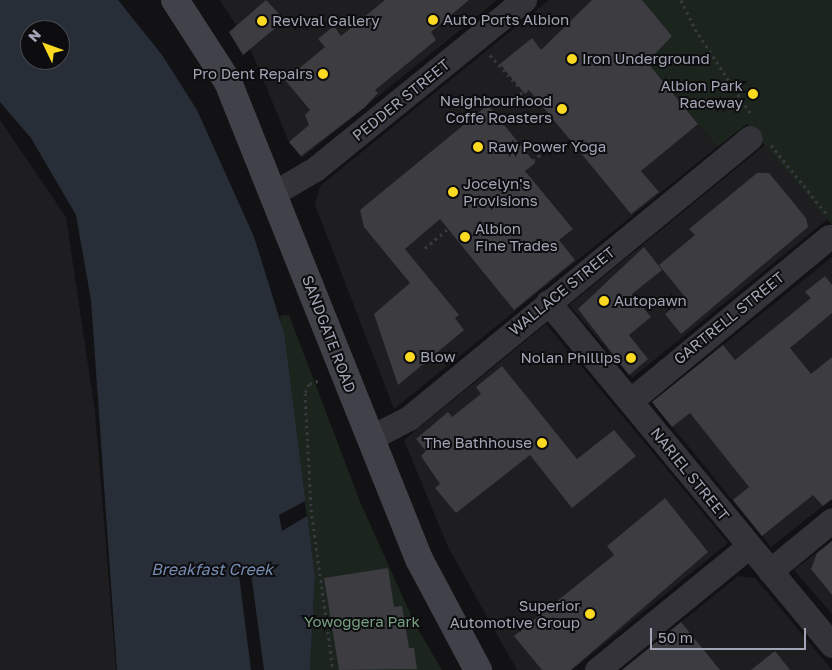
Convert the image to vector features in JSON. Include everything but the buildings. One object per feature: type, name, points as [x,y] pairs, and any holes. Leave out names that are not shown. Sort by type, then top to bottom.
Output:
[{"type":"main road","name":"SANDGATE ROAD","points":[[175,0],[228,82],[419,559],[478,670]]},
{"type":"street","name":"PEDDER STREET","points":[[274,194],[315,170],[524,0]]},
{"type":"street","name":"WALLACE STREET","points":[[370,438],[408,418],[757,131]]},
{"type":"street","name":"GARTRELL STREET","points":[[630,401],[830,229]]},
{"type":"street","name":"NARIEL STREET","points":[[548,302],[832,646]]},
{"type":"street","points":[[770,571],[832,520]]},
{"type":"street","points":[[597,670],[749,546]]},
{"type":"path","points":[[681,0],[695,29],[757,131],[830,229]]},
{"type":"path","points":[[484,48],[522,94],[512,102]]},
{"type":"path","points":[[533,161],[549,147]]},
{"type":"path","points":[[425,248],[448,229]]},
{"type":"path","points":[[318,381],[309,384],[305,393],[311,509],[333,670]]},
{"type":"shaded area","points":[[220,0],[497,0],[302,158],[289,142],[250,48]]},
{"type":"shaded area","name":"Albion Fine Trades","points":[[549,0],[642,0],[672,36],[645,59],[717,147],[394,409],[315,205],[320,186]]},
{"type":"shaded area","points":[[0,120],[66,217],[95,412],[116,670],[0,670]]},
{"type":"shaded area","points":[[765,145],[828,219],[632,378],[569,305]]},
{"type":"shaded area","points":[[832,257],[832,499],[771,547],[652,402]]},
{"type":"shaded area","points":[[546,324],[728,543],[572,670],[517,670],[448,547],[404,440]]},
{"type":"shaded area","points":[[832,541],[832,614],[794,570]]},
{"type":"shaded area","points":[[738,576],[755,578],[832,670],[622,670]]},
{"type":"green space","name":"Albion Park Raceway","points":[[642,0],[832,0],[832,225],[747,124],[717,147],[645,59],[672,36]]},
{"type":"green space","name":"Yowoggera Park","points":[[289,315],[361,504],[415,624],[442,670],[310,670],[315,576],[280,316]]},
{"type":"water","name":"Breakfast Creek","points":[[0,0],[118,0],[162,55],[197,110],[254,237],[284,333],[315,576],[310,670],[117,670],[91,300],[76,215],[31,138],[0,102]]},
{"type":"pier","points":[[305,501],[307,516],[282,531],[279,515]]},
{"type":"pier","points":[[251,573],[264,670],[251,670],[239,575]]},
{"type":"place","name":"Auto Ports Albion","points":[[433,20]]},
{"type":"place","name":"Revival Gallery","points":[[262,21]]},
{"type":"place","name":"Iron Underground","points":[[572,59]]},
{"type":"place","name":"Pro Dent Repairs","points":[[323,74]]},
{"type":"place","name":"Albion Park Raceway","points":[[753,94]]},
{"type":"place","name":"Neighbourhood Coffe Roasters","points":[[562,109]]},
{"type":"place","name":"Raw Power Yoga","points":[[478,147]]},
{"type":"place","name":"Jocelyn's Provisions","points":[[453,192]]},
{"type":"place","name":"Albion Fine Trades","points":[[465,237]]},
{"type":"place","name":"Autopawn","points":[[604,301]]},
{"type":"place","name":"Blow","points":[[410,357]]},
{"type":"place","name":"Nolan Phillips","points":[[631,358]]},
{"type":"place","name":"The Bathhouse","points":[[542,443]]},
{"type":"place","name":"Superior Automotive Group","points":[[590,614]]}]
